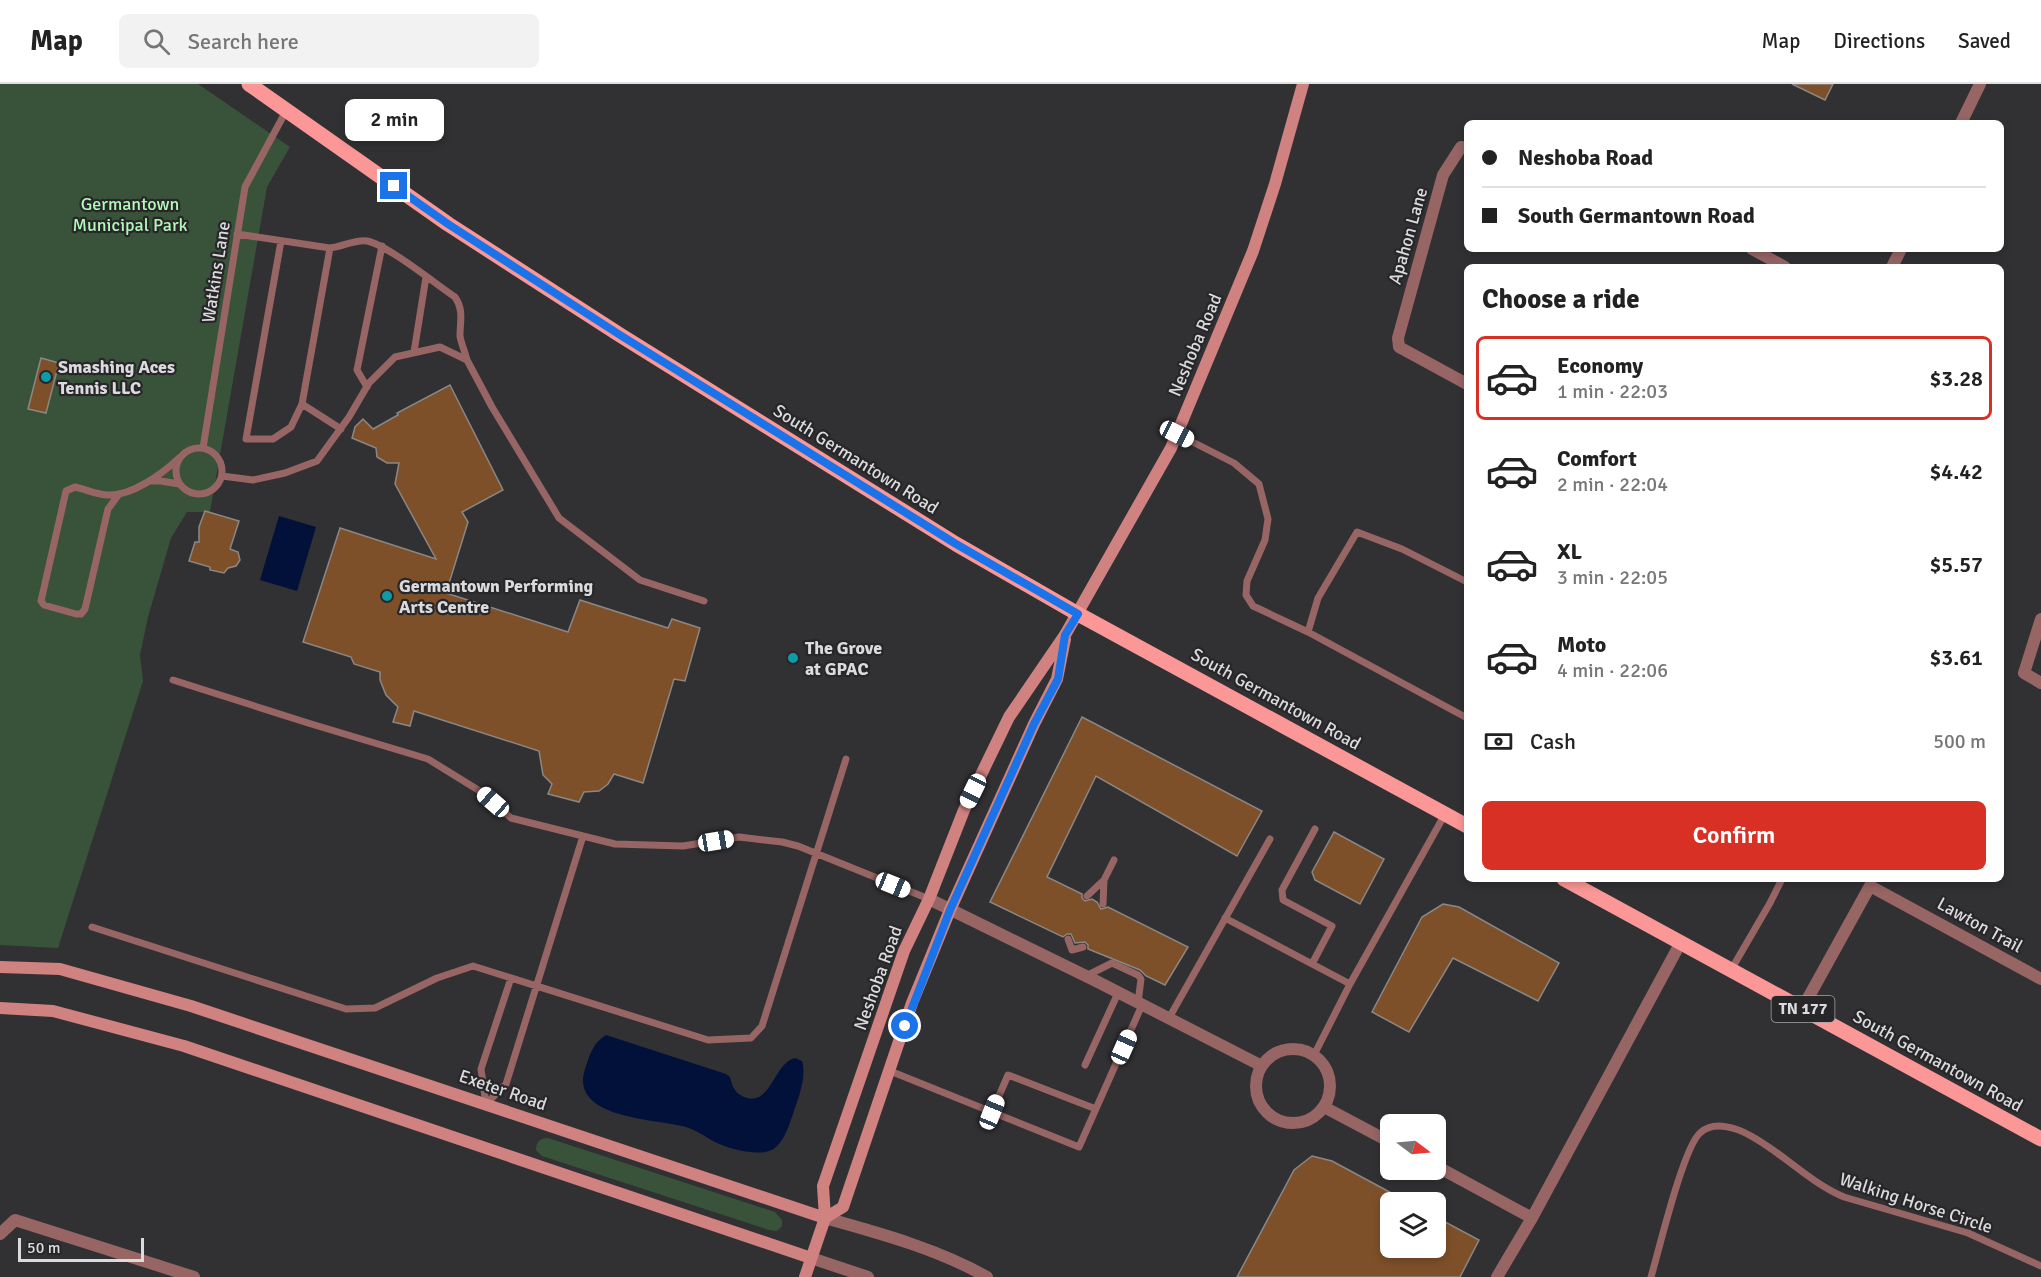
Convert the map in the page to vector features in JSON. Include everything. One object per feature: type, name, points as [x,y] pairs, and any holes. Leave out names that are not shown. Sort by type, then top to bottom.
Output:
[{"type":"main road","name":"South Germantown Road","points":[[249,84],[448,224],[620,335],[956,544],[1078,614],[1464,824]]},
{"type":"main road","name":"South Germantown Road","points":[[1570,882],[2041,1139]]},
{"type":"street","name":"Neshoba Road","points":[[805,1277],[825,1218],[823,1186],[904,951],[929,899],[964,810],[1009,717],[1078,614],[1171,448],[1253,251],[1275,184],[1303,84]]},
{"type":"street","points":[[1962,120],[1980,84]]},
{"type":"street","name":"Apahon Lane","points":[[1464,147],[1443,175],[1398,338],[1399,347],[1464,382]]},
{"type":"street","points":[[1758,252],[1780,264]]},
{"type":"street","points":[[2041,619],[2024,673],[2041,683]]},
{"type":"street","name":"Neshoba Road","points":[[825,1218],[843,1207],[912,1003],[950,910],[1034,724],[1058,679],[1065,635]]},
{"type":"street","name":"Lawton Trail","points":[[1802,1009],[1870,886],[2041,979]]},
{"type":"street","points":[[929,899],[1262,1066]]},
{"type":"street","points":[[1497,1277],[1532,1218],[1680,942]]},
{"type":"street","name":"Exeter Road","points":[[0,967],[60,969],[180,1003],[866,1230],[964,1264],[987,1277]]},
{"type":"street","points":[[0,1008],[53,1011],[184,1046],[868,1277]]},
{"type":"street","points":[[1303,1050],[1314,1055],[1328,1073],[1329,1096],[1324,1107],[1308,1120],[1287,1123],[1277,1120],[1260,1102],[1256,1090],[1257,1078],[1262,1066],[1280,1051],[1303,1050]]},
{"type":"street","points":[[1324,1107],[1380,1137]]},
{"type":"street","points":[[1446,1171],[1532,1218]]},
{"type":"street","points":[[0,1234],[15,1220],[194,1277]]},
{"type":"lane","name":"Watkins Lane","points":[[203,448],[244,187],[286,111]]},
{"type":"lane","points":[[237,234],[330,248],[368,241],[382,246],[455,297],[460,305],[460,337],[467,360],[492,407],[559,518],[640,580],[704,601]]},
{"type":"lane","points":[[281,241],[246,440],[273,439],[291,427],[302,404],[330,248]]},
{"type":"lane","points":[[367,387],[357,370],[382,246]]},
{"type":"lane","points":[[414,352],[426,277]]},
{"type":"lane","points":[[222,476],[253,480],[285,473],[317,461],[341,429],[367,387],[394,357],[440,347],[467,360]]},
{"type":"lane","points":[[302,404],[341,429]]},
{"type":"lane","points":[[1177,434],[1234,463],[1259,484],[1268,519],[1265,540],[1247,581],[1246,595],[1253,606],[1308,632],[1464,716]]},
{"type":"lane","points":[[119,494],[108,509],[85,609],[81,614],[76,614],[44,605],[41,601],[66,491],[75,487],[106,495],[119,494],[149,481],[186,451],[194,448],[212,451],[218,458],[222,466],[222,476],[218,484],[212,491],[203,494],[194,494],[185,490],[175,475],[175,466],[179,458]]},
{"type":"lane","points":[[149,481],[161,480],[179,484]]},
{"type":"lane","points":[[1308,632],[1318,598],[1357,532],[1402,549],[1464,580]]},
{"type":"lane","points":[[173,680],[428,759],[483,793],[512,818],[615,844],[683,846],[739,837],[782,842],[816,853],[929,899]]},
{"type":"lane","points":[[92,927],[346,1009],[375,1008],[437,978],[473,966],[708,1040],[750,1038],[762,1026],[846,759]]},
{"type":"lane","points":[[1314,1055],[1350,984],[1446,814]]},
{"type":"lane","points":[[1312,964],[1332,926],[1283,900],[1282,890],[1316,829]]},
{"type":"lane","points":[[486,1104],[506,1084],[583,836]]},
{"type":"lane","points":[[1169,1018],[1270,839]]},
{"type":"lane","points":[[1087,896],[1104,880],[1114,860]]},
{"type":"lane","points":[[1103,904],[1104,880]]},
{"type":"lane","points":[[1731,970],[1780,882]]},
{"type":"lane","points":[[1225,918],[1350,984]]},
{"type":"lane","points":[[1068,939],[1072,951]]},
{"type":"lane","points":[[1064,966],[1072,951],[1083,947]]},
{"type":"lane","points":[[890,1071],[1079,1147],[1140,1004],[1141,979],[1138,975],[1112,963],[1086,976]]},
{"type":"lane","points":[[486,1104],[481,1069],[511,978]]},
{"type":"lane","points":[[1085,1065],[1118,993]]},
{"type":"lane","points":[[992,1112],[1008,1075],[1096,1109]]},
{"type":"lane","name":"Walking Horse Circle","points":[[1651,1277],[1688,1152],[1700,1132],[1712,1127],[1738,1129],[1752,1136],[1828,1191],[1968,1233],[2041,1266]]},
{"type":"green space","name":"Germantown Municipal Park","points":[[0,84],[198,84],[290,147],[267,187],[210,512],[187,512],[171,538],[148,617],[140,655],[143,681],[58,948],[0,945]]},
{"type":"green space","points":[[548,1138],[775,1212],[782,1220],[782,1226],[777,1231],[769,1230],[542,1156],[536,1150],[537,1145],[539,1141]]},
{"type":"water","points":[[279,516],[316,527],[297,591],[260,580]]},
{"type":"water","points":[[606,1035],[726,1074],[730,1077],[737,1092],[752,1099],[766,1091],[788,1062],[795,1058],[802,1061],[801,1088],[784,1136],[771,1151],[746,1152],[721,1145],[687,1127],[635,1118],[601,1107],[589,1098],[583,1085],[590,1054],[595,1045]]},
{"type":"building","points":[[1792,84],[1833,84],[1825,100]]},
{"type":"building","name":"Smashing Aces Tennis LLC","points":[[41,358],[59,363],[46,413],[28,409]]},
{"type":"building","name":"Germantown Performing Arts Centre","points":[[450,385],[503,490],[462,512],[468,522],[446,593],[568,632],[580,600],[668,628],[672,619],[700,628],[685,681],[674,679],[643,783],[614,774],[608,784],[599,791],[584,792],[579,802],[548,794],[552,784],[543,775],[539,751],[414,711],[410,726],[393,722],[398,707],[386,695],[380,680],[380,672],[354,664],[351,657],[303,642],[340,528],[436,559],[395,484],[399,463],[387,463],[377,457],[376,448],[352,438],[355,427],[363,419],[373,429],[398,415],[397,413]]},
{"type":"building","points":[[205,511],[239,521],[230,549],[238,552],[240,560],[236,566],[228,568],[224,573],[189,561],[195,542],[199,542],[199,527]]},
{"type":"building","points":[[1082,717],[1262,811],[1237,856],[1096,776],[1047,877],[1082,894],[1085,901],[1092,899],[1101,909],[1108,907],[1188,947],[1165,985],[1146,976],[1140,970],[1088,949],[1085,942],[1075,943],[1071,934],[1063,937],[990,902]]},
{"type":"building","points":[[1334,832],[1384,859],[1360,904],[1315,880],[1312,872]]},
{"type":"building","points":[[1443,904],[1459,907],[1559,963],[1538,1001],[1453,958],[1409,1032],[1372,1012],[1422,917]]},
{"type":"building","points":[[1312,1156],[1332,1161],[1390,1192],[1380,1192],[1380,1258],[1446,1258],[1446,1222],[1479,1240],[1460,1277],[1237,1277],[1294,1170]]},
{"type":"place","name":"Smashing Aces Tennis LLC","points":[[46,377]]},
{"type":"place","name":"Germantown Performing Arts Centre","points":[[387,596]]},
{"type":"place","name":"The Grove at GPAC","points":[[793,658]]},
{"type":"route","points":[[394,186],[448,224],[620,335],[956,544],[1078,614],[1065,635],[1058,679],[1034,724],[950,910],[905,1026]]}]
